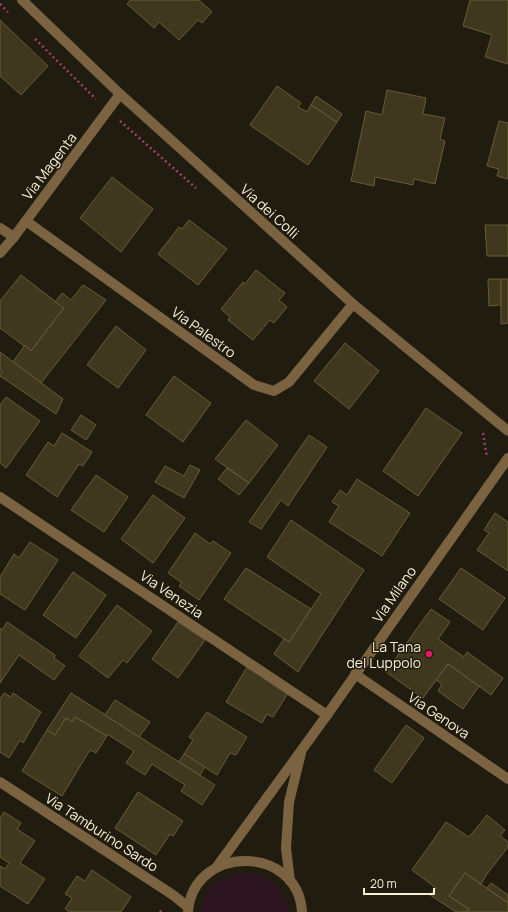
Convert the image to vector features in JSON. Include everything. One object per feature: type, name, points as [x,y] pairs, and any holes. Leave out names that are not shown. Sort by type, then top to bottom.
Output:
[{"type":"street","name":"Via dei Colli","points":[[22,0],[120,94],[352,304],[508,431]]},
{"type":"street","name":"Via Magenta","points":[[0,253],[14,237],[120,94]]},
{"type":"street","name":"Via Palestro","points":[[26,221],[254,385],[274,391],[289,382],[352,304]]},
{"type":"street","points":[[0,228],[14,237]]},
{"type":"street","name":"Via Milano","points":[[216,868],[508,458]]},
{"type":"street","name":"Via Venezia","points":[[0,497],[327,714]]},
{"type":"street","name":"Via Genova","points":[[355,674],[508,779]]},
{"type":"street","name":"Via Milano","points":[[290,881],[286,848],[289,802],[303,747]]},
{"type":"street","name":"Via Tamburino Sardo","points":[[0,782],[173,895],[188,910]]},
{"type":"street","points":[[188,910],[192,895],[198,884],[206,875],[216,868],[231,861],[248,860],[264,863],[279,870],[290,881],[298,894],[302,912]]},
{"type":"path","points":[[483,430],[488,459]]},
{"type":"path","points":[[160,912],[173,895]]},
{"type":"shaded area","points":[[246,872],[263,877],[275,884],[284,896],[290,912],[200,912],[206,894],[214,884],[224,877],[236,873]]},
{"type":"building","points":[[130,0],[199,0],[212,12],[202,23],[198,20],[179,40],[159,22],[154,28],[127,4]]},
{"type":"building","points":[[470,0],[508,0],[508,64],[485,57],[492,35],[463,26]]},
{"type":"building","points":[[0,20],[48,66],[21,95],[0,76]]},
{"type":"building","points":[[277,86],[301,103],[298,107],[307,112],[311,105],[337,122],[308,165],[250,125]]},
{"type":"building","points":[[387,90],[426,98],[423,114],[445,118],[440,139],[445,141],[435,184],[414,179],[413,185],[375,177],[374,186],[351,181],[366,111],[382,115]]},
{"type":"building","points":[[316,96],[342,114],[337,122],[311,105]]},
{"type":"building","points":[[499,121],[508,123],[508,179],[497,176],[499,169],[487,166]]},
{"type":"building","points":[[112,177],[153,209],[121,252],[80,218]]},
{"type":"building","points":[[189,220],[227,249],[198,285],[158,254],[179,227],[182,229]]},
{"type":"building","points":[[485,225],[508,225],[508,256],[487,256]]},
{"type":"building","points":[[256,270],[285,293],[279,300],[287,307],[274,323],[270,320],[253,340],[228,320],[230,317],[221,309],[243,282],[245,284]]},
{"type":"building","points":[[21,275],[64,308],[31,351],[0,328],[0,301]]},
{"type":"building","points":[[488,279],[501,279],[501,305],[489,306]]},
{"type":"building","points":[[501,279],[508,279],[508,323],[501,324]]},
{"type":"building","points":[[83,285],[106,300],[41,383],[13,362],[25,345],[31,351],[64,308],[55,302],[62,293],[71,300]]},
{"type":"building","points":[[116,326],[146,350],[118,388],[87,365]]},
{"type":"building","points":[[345,343],[379,371],[349,409],[314,381]]},
{"type":"building","points":[[0,352],[63,399],[56,414],[0,376],[2,372],[0,371]]},
{"type":"building","points":[[174,376],[211,403],[183,442],[146,415]]},
{"type":"building","points":[[6,397],[40,421],[6,468],[0,463],[0,405]]},
{"type":"building","points":[[426,408],[462,433],[418,496],[383,471]]},
{"type":"building","points":[[81,415],[96,425],[86,440],[71,430]]},
{"type":"building","points":[[246,420],[278,445],[249,483],[215,459]]},
{"type":"building","points":[[62,433],[92,452],[83,466],[79,464],[57,497],[26,475],[48,442],[54,446]]},
{"type":"building","points":[[309,435],[327,447],[288,506],[281,500],[261,529],[249,522]]},
{"type":"building","points":[[190,465],[200,470],[184,498],[155,482],[165,466],[184,476]]},
{"type":"building","points":[[227,468],[249,483],[239,495],[218,479]]},
{"type":"building","points":[[96,475],[128,497],[104,532],[71,510]]},
{"type":"building","points":[[357,479],[410,513],[382,556],[329,522],[339,506],[332,502],[340,490],[347,495]]},
{"type":"building","points":[[153,495],[185,518],[153,563],[121,539]]},
{"type":"building","points":[[495,513],[508,522],[508,571],[477,550],[489,533],[484,530]]},
{"type":"building","points":[[291,520],[364,570],[298,672],[274,654],[284,639],[289,642],[321,594],[267,557]]},
{"type":"building","points":[[195,533],[210,544],[213,541],[231,553],[199,600],[179,586],[182,583],[168,573]]},
{"type":"building","points":[[30,542],[58,560],[25,610],[0,594],[0,577],[14,554],[19,558]]},
{"type":"building","points":[[246,568],[311,609],[289,642],[224,599]]},
{"type":"building","points":[[461,568],[505,598],[483,630],[439,599]]},
{"type":"building","points":[[73,572],[106,595],[76,638],[43,615]]},
{"type":"building","points":[[117,605],[152,631],[127,663],[123,660],[108,678],[79,656]]},
{"type":"building","name":"La Tana del Luppolo","points":[[431,609],[450,622],[438,639],[464,657],[467,652],[503,678],[491,695],[448,664],[423,698],[386,672]]},
{"type":"building","points":[[7,622],[55,655],[54,658],[65,666],[54,680],[19,655],[0,683],[0,628],[2,630]]},
{"type":"building","points":[[178,622],[205,640],[178,678],[152,659]]},
{"type":"building","points":[[448,664],[479,686],[463,709],[438,691],[442,684],[436,680]]},
{"type":"building","points":[[247,667],[288,693],[273,717],[267,714],[262,723],[226,702]]},
{"type":"building","points":[[4,693],[11,697],[13,693],[41,712],[23,743],[20,740],[9,758],[0,752],[0,699]]},
{"type":"building","points":[[71,693],[215,785],[202,805],[181,791],[185,785],[152,764],[145,775],[126,763],[134,751],[107,734],[107,736],[75,717],[72,722],[66,718],[55,735],[47,730]]},
{"type":"building","points":[[115,700],[150,722],[139,737],[105,715]]},
{"type":"building","points":[[207,712],[247,737],[236,755],[230,753],[217,775],[184,754],[193,740],[189,737]]},
{"type":"building","points":[[75,717],[107,736],[96,753],[90,750],[62,796],[22,771],[47,730],[55,735],[66,718],[72,722]]},
{"type":"building","points":[[406,725],[424,738],[392,783],[374,770]]},
{"type":"building","points":[[184,754],[205,767],[200,775],[179,762]]},
{"type":"building","points":[[138,792],[183,821],[173,836],[170,834],[156,855],[115,828]]},
{"type":"building","points":[[4,812],[21,823],[17,829],[35,841],[20,863],[45,879],[28,904],[0,886],[0,866],[5,869],[9,863],[0,857],[0,818]]},
{"type":"building","points":[[487,815],[505,830],[500,836],[508,842],[508,847],[481,884],[465,873],[449,896],[469,909],[466,912],[456,912],[430,895],[436,888],[412,870],[446,822],[469,837]]},
{"type":"building","points":[[92,870],[131,897],[121,912],[70,912],[65,909],[72,898],[65,894],[77,876],[85,881]]},
{"type":"building","points":[[465,873],[508,903],[508,912],[466,912],[469,909],[449,896]]},
{"type":"building","points":[[491,883],[508,895],[508,903],[487,888]]},
{"type":"place","name":"La Tana del Luppolo","points":[[429,654]]}]
